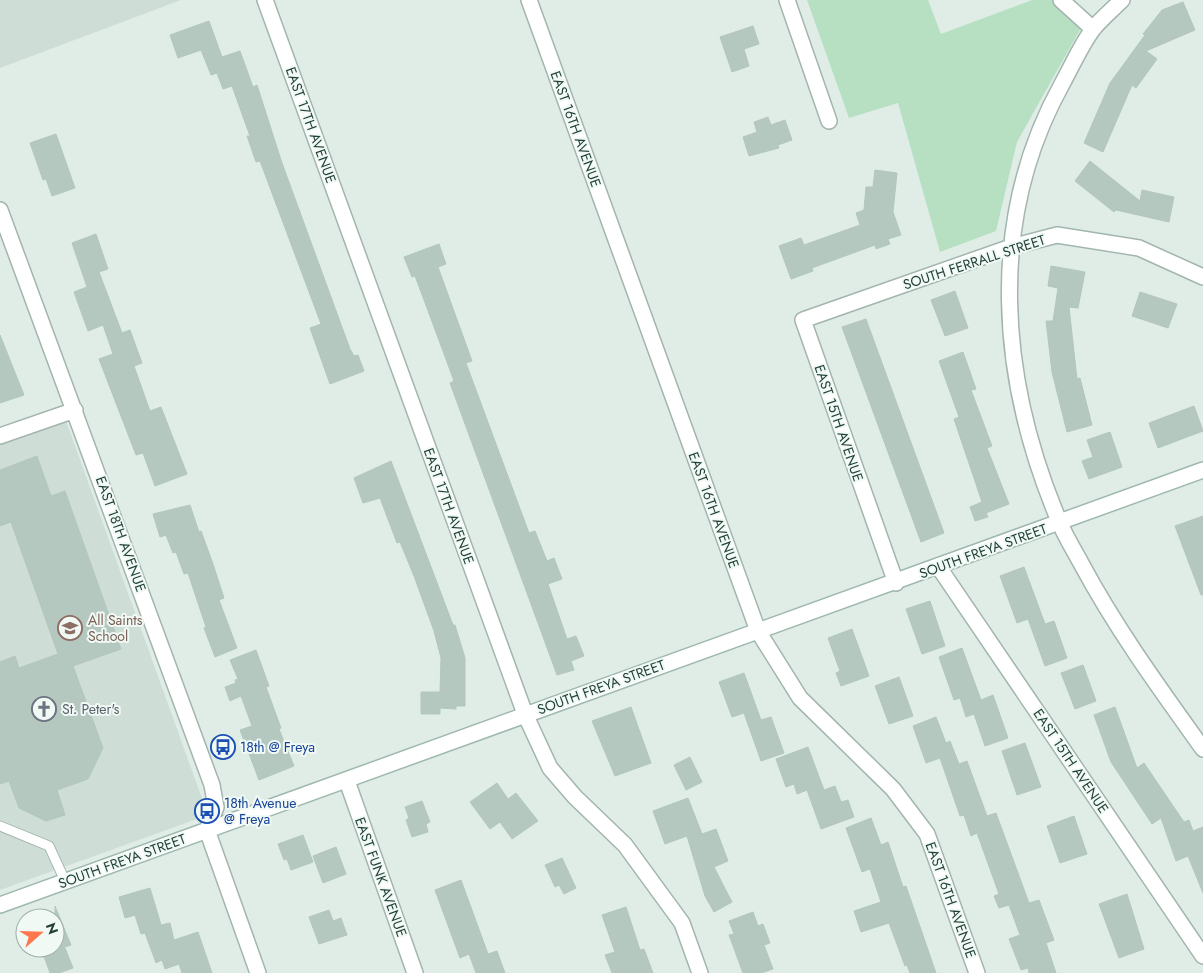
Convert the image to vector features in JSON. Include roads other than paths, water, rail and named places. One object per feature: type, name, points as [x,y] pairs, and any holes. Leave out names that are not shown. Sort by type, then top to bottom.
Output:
[{"type":"street","name":"EAST 17TH AVENUE","points":[[265,0],[525,714],[550,768],[575,797],[625,845],[682,923],[700,973]]},
{"type":"street","name":"EAST 16TH AVENUE","points":[[529,0],[758,631],[800,698],[893,789],[927,834],[977,973]]},
{"type":"street","points":[[787,0],[830,121]]},
{"type":"street","points":[[1061,0],[1093,29]]},
{"type":"street","points":[[1122,0],[1093,29],[1036,135],[1016,208],[1011,247],[1010,299],[1013,363],[1022,413],[1036,464],[1059,523],[1101,601],[1140,662],[1203,749]]},
{"type":"street","name":"EAST 18TH AVENUE","points":[[0,210],[212,785],[216,807],[207,830]]},
{"type":"street","name":"SOUTH FERRALL STREET","points":[[803,320],[1011,247],[1057,235],[1139,248],[1203,277]]},
{"type":"street","name":"EAST 15TH AVENUE","points":[[803,320],[896,583]]},
{"type":"street","points":[[0,436],[75,410]]},
{"type":"street","name":"SOUTH FREYA STREET","points":[[0,905],[347,781],[525,714],[896,583],[1203,470]]},
{"type":"street","name":"EAST 15TH AVENUE","points":[[938,566],[1203,956]]},
{"type":"street","name":"EAST FUNK AVENUE","points":[[347,781],[415,973]]},
{"type":"street","points":[[207,830],[258,973]]},
{"type":"lane","points":[[0,826],[49,846],[66,883]]},
{"type":"place","name":"All Saints School","points":[[70,628]]},
{"type":"place","name":"St. Peter's","points":[[44,709]]},
{"type":"place","name":"18th @ Freya","points":[[223,747]]},
{"type":"place","name":"18th Avenue @ Freya","points":[[207,811]]}]
